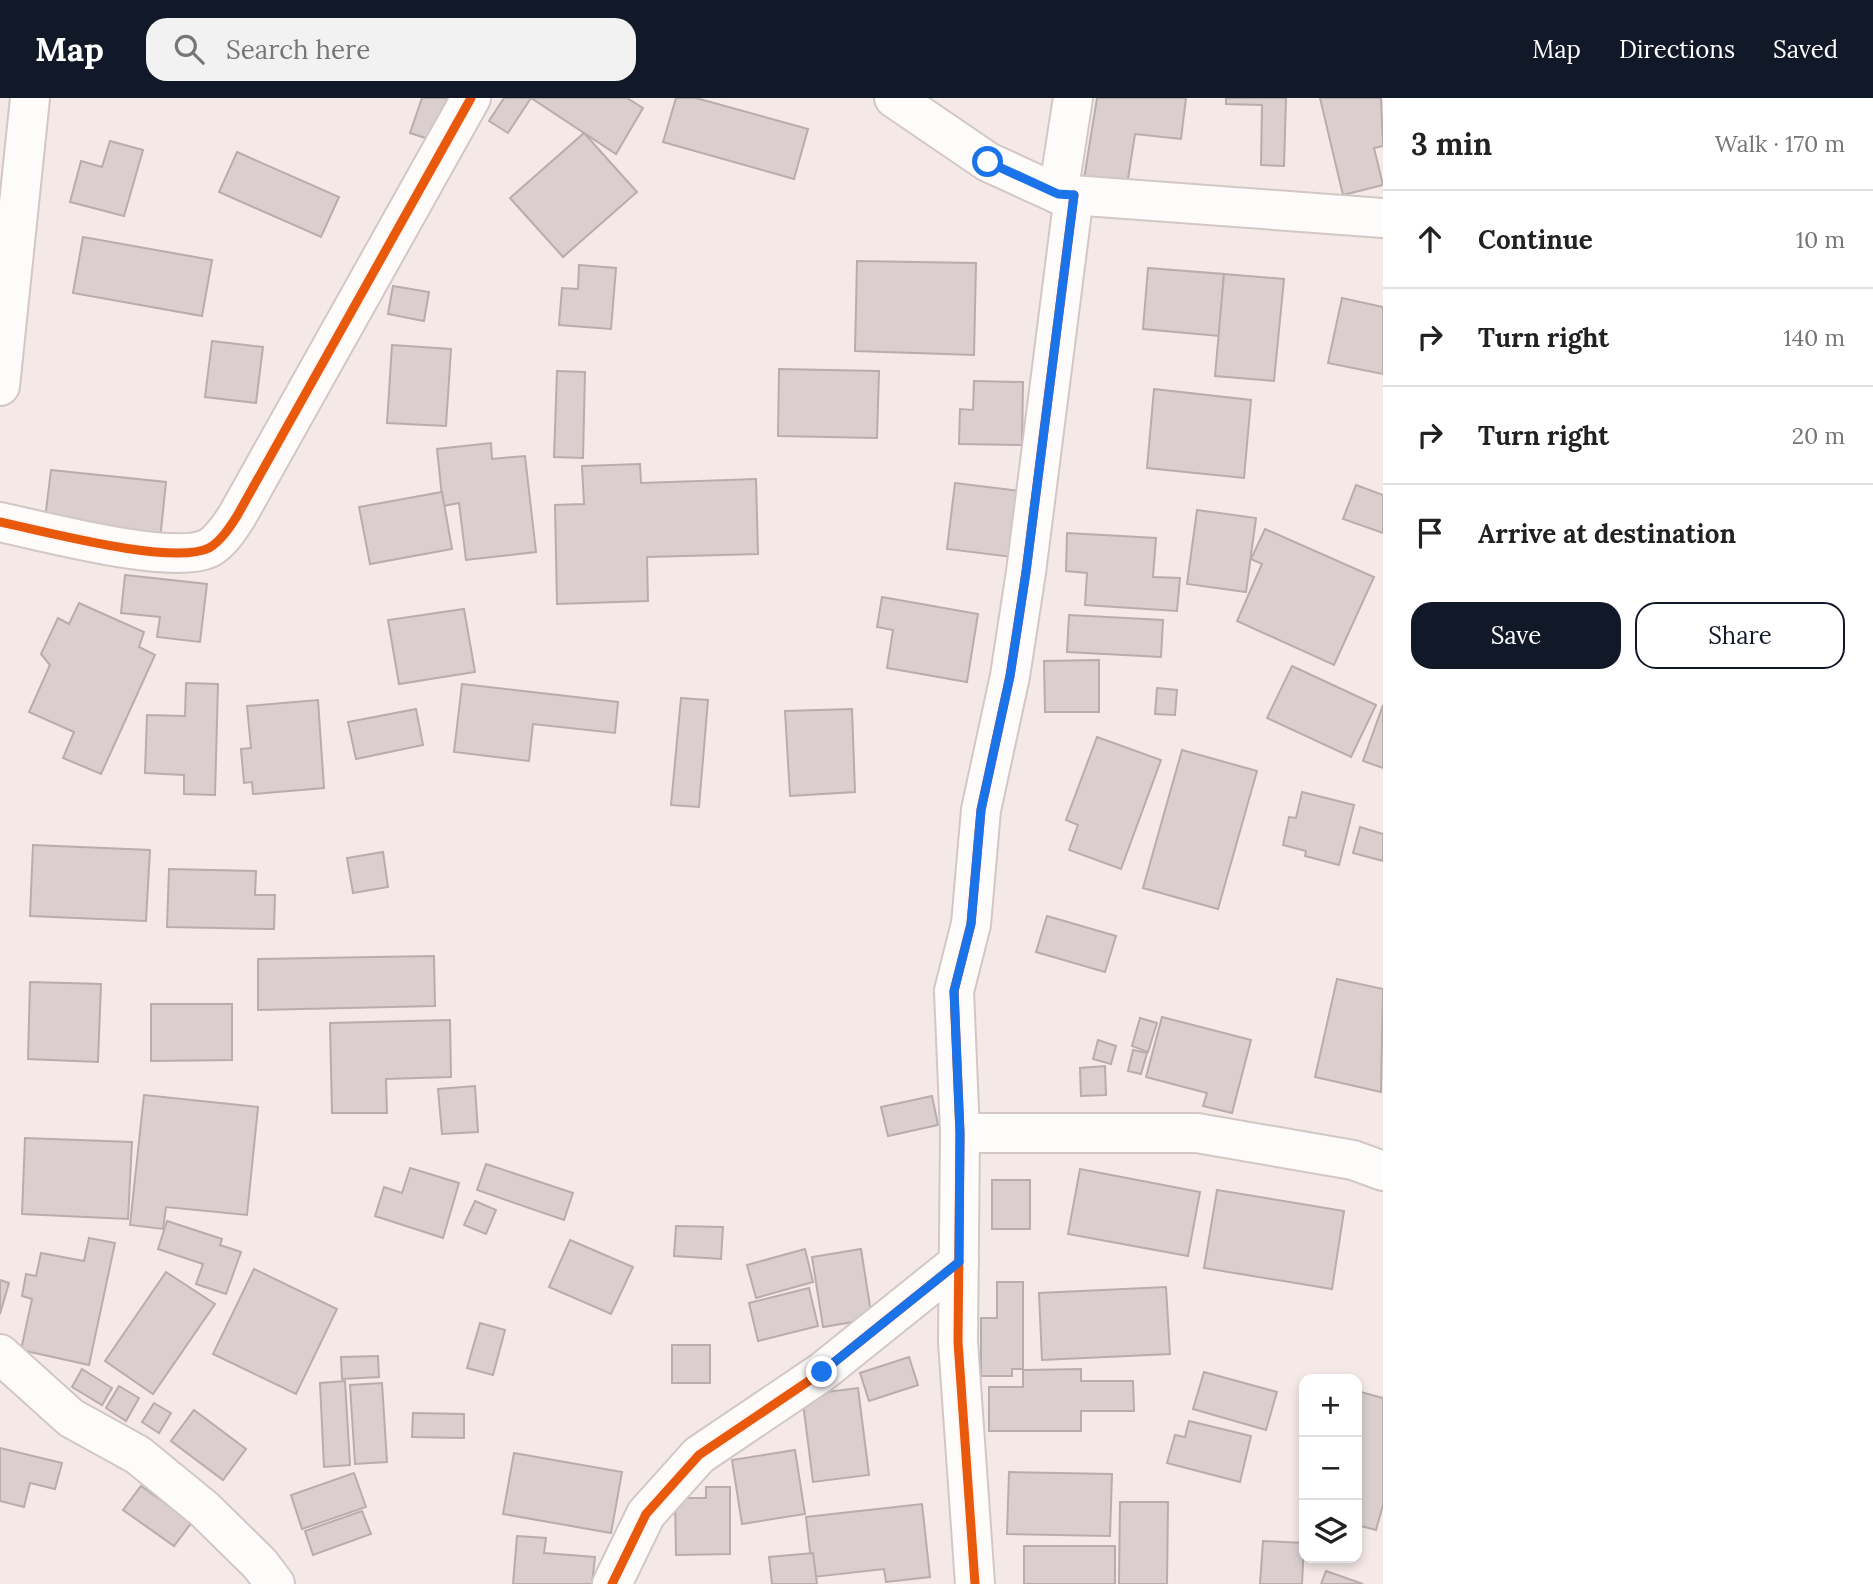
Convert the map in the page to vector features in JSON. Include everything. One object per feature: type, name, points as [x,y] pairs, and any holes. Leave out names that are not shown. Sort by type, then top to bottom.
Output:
[{"type":"street","points":[[0,386],[30,98]]},
{"type":"street","points":[[0,522],[154,553],[184,554],[209,548],[225,534],[471,98]]},
{"type":"street","points":[[894,98],[988,162],[1066,195],[1383,218]]},
{"type":"street","points":[[975,1584],[958,1342],[960,1133],[954,991],[971,924],[981,810],[1010,676],[1026,572],[1066,195],[1073,98]]},
{"type":"street","points":[[960,1133],[1197,1133],[1353,1160],[1383,1171]]},
{"type":"street","points":[[612,1584],[646,1514],[699,1455],[822,1372],[959,1262]]},
{"type":"street","points":[[0,1354],[71,1418],[138,1455],[204,1509],[260,1564],[275,1584]]},
{"type":"building","points":[[422,98],[449,98],[435,141],[410,133]]},
{"type":"building","points":[[504,98],[531,98],[508,133],[489,121]]},
{"type":"building","points":[[531,98],[627,98],[643,108],[616,154]]},
{"type":"building","points":[[676,98],[696,98],[808,129],[794,179],[663,142]]},
{"type":"building","points":[[1097,98],[1186,98],[1181,139],[1135,134],[1126,192],[1083,185]]},
{"type":"building","points":[[1226,98],[1286,98],[1284,166],[1261,165],[1262,105],[1226,104]]},
{"type":"building","points":[[1320,98],[1381,98],[1383,146],[1374,148],[1383,185],[1343,195]]},
{"type":"building","points":[[584,133],[637,192],[563,257],[510,198]]},
{"type":"building","points":[[110,141],[143,150],[124,216],[70,202],[81,161],[102,167]]},
{"type":"building","points":[[237,152],[339,197],[321,237],[219,192]]},
{"type":"building","points":[[83,237],[212,260],[202,316],[73,293]]},
{"type":"building","points":[[857,261],[976,263],[974,355],[855,351]]},
{"type":"building","points":[[579,265],[616,268],[611,329],[559,325],[562,288],[578,289]]},
{"type":"building","points":[[1148,268],[1224,274],[1219,336],[1143,329]]},
{"type":"building","points":[[1224,274],[1284,279],[1274,381],[1215,376]]},
{"type":"building","points":[[393,286],[429,292],[424,321],[388,314]]},
{"type":"building","points":[[1342,298],[1383,307],[1383,374],[1328,363]]},
{"type":"building","points":[[212,341],[263,347],[256,403],[205,397]]},
{"type":"building","points":[[392,345],[451,349],[446,426],[387,423]]},
{"type":"building","points":[[779,369],[879,371],[877,438],[778,436]]},
{"type":"building","points":[[557,371],[585,372],[583,458],[554,457]]},
{"type":"building","points":[[974,381],[1023,382],[1022,445],[959,444],[960,409],[973,410]]},
{"type":"building","points":[[1154,389],[1251,400],[1244,478],[1147,468]]},
{"type":"building","points":[[491,443],[492,459],[525,456],[536,552],[466,560],[459,503],[443,506],[437,449]]},
{"type":"building","points":[[640,464],[641,483],[756,479],[758,554],[647,557],[648,601],[557,604],[555,505],[584,504],[582,466]]},
{"type":"building","points":[[51,470],[166,482],[160,540],[44,527]]},
{"type":"building","points":[[955,483],[1020,491],[1012,557],[947,549]]},
{"type":"building","points":[[1356,485],[1383,495],[1383,533],[1343,519]]},
{"type":"building","points":[[442,492],[452,549],[370,564],[359,507]]},
{"type":"building","points":[[1197,510],[1256,518],[1246,592],[1187,584]]},
{"type":"building","points":[[1265,529],[1374,577],[1334,665],[1237,621],[1262,564],[1251,559]]},
{"type":"building","points":[[1067,533],[1156,538],[1153,577],[1180,578],[1177,611],[1085,605],[1087,573],[1066,571]]},
{"type":"building","points":[[125,575],[207,584],[200,642],[157,637],[160,617],[121,613]]},
{"type":"building","points":[[882,597],[978,614],[967,682],[887,668],[893,630],[877,627]]},
{"type":"building","points":[[79,603],[144,632],[139,647],[155,655],[101,774],[63,758],[74,732],[29,712],[50,665],[41,654],[58,618],[69,624]]},
{"type":"building","points":[[464,609],[475,672],[399,684],[388,620]]},
{"type":"building","points":[[1069,615],[1163,620],[1161,657],[1067,652]]},
{"type":"building","points":[[1099,660],[1099,712],[1045,712],[1044,661]]},
{"type":"building","points":[[1292,666],[1376,705],[1351,757],[1267,718]]},
{"type":"building","points":[[186,683],[218,684],[215,795],[184,794],[184,775],[145,773],[147,715],[185,716]]},
{"type":"building","points":[[462,684],[618,702],[615,733],[533,724],[529,761],[454,752]]},
{"type":"building","points":[[1157,688],[1177,690],[1175,715],[1155,714]]},
{"type":"building","points":[[681,698],[708,700],[699,807],[671,805]]},
{"type":"building","points":[[318,700],[324,788],[253,794],[252,782],[244,783],[241,749],[251,748],[247,706]]},
{"type":"building","points":[[1383,705],[1383,768],[1363,761]]},
{"type":"building","points":[[416,709],[423,745],[356,759],[348,722]]},
{"type":"building","points":[[852,709],[855,792],[790,796],[785,711]]},
{"type":"building","points":[[1097,737],[1161,760],[1121,869],[1069,850],[1078,825],[1066,820]]},
{"type":"building","points":[[1182,750],[1257,771],[1218,909],[1143,888]]},
{"type":"building","points":[[1302,792],[1354,805],[1339,865],[1305,856],[1306,851],[1283,845],[1289,817],[1296,818]]},
{"type":"building","points":[[1360,827],[1383,834],[1383,861],[1353,853]]},
{"type":"building","points":[[33,845],[150,850],[146,921],[30,916]]},
{"type":"building","points":[[383,852],[388,887],[353,893],[347,858]]},
{"type":"building","points":[[169,869],[256,871],[255,895],[275,895],[274,929],[167,927]]},
{"type":"building","points":[[1047,916],[1116,936],[1105,972],[1036,952]]},
{"type":"building","points":[[434,956],[435,1006],[258,1010],[258,959]]},
{"type":"building","points":[[1337,979],[1383,989],[1381,1092],[1315,1077]]},
{"type":"building","points":[[30,982],[101,984],[98,1062],[28,1059]]},
{"type":"building","points":[[151,1004],[232,1004],[232,1060],[151,1061]]},
{"type":"building","points":[[1162,1017],[1251,1040],[1232,1113],[1203,1106],[1207,1093],[1146,1077]]},
{"type":"building","points":[[1140,1018],[1157,1023],[1148,1052],[1132,1046]]},
{"type":"building","points":[[450,1020],[451,1077],[386,1079],[387,1113],[332,1113],[330,1023]]},
{"type":"building","points":[[1098,1040],[1116,1046],[1111,1064],[1093,1059]]},
{"type":"building","points":[[1133,1050],[1147,1053],[1141,1074],[1128,1071]]},
{"type":"building","points":[[1105,1066],[1106,1095],[1081,1096],[1080,1068]]},
{"type":"building","points":[[475,1086],[478,1132],[442,1134],[438,1089]]},
{"type":"building","points":[[144,1095],[258,1107],[247,1215],[166,1207],[163,1229],[130,1225]]},
{"type":"building","points":[[932,1096],[938,1125],[888,1136],[881,1107]]},
{"type":"building","points":[[25,1138],[132,1142],[128,1219],[22,1214]]},
{"type":"building","points":[[486,1164],[573,1193],[564,1220],[477,1190]]},
{"type":"building","points":[[410,1168],[459,1183],[443,1238],[375,1216],[384,1187],[402,1193]]},
{"type":"building","points":[[1080,1169],[1200,1192],[1188,1256],[1068,1234]]},
{"type":"building","points":[[992,1180],[1030,1180],[1030,1229],[992,1229]]},
{"type":"building","points":[[1217,1190],[1344,1211],[1332,1289],[1204,1268]]},
{"type":"building","points":[[475,1201],[496,1210],[486,1234],[464,1225]]},
{"type":"building","points":[[167,1221],[222,1239],[220,1245],[241,1252],[226,1294],[196,1284],[203,1264],[158,1249]]},
{"type":"building","points":[[676,1226],[723,1227],[721,1259],[674,1256]]},
{"type":"building","points":[[89,1238],[115,1243],[89,1365],[21,1350],[32,1299],[22,1296],[26,1274],[36,1276],[41,1253],[84,1261]]},
{"type":"building","points":[[570,1240],[633,1267],[611,1314],[549,1287]]},
{"type":"building","points":[[805,1249],[813,1282],[756,1298],[747,1265]]},
{"type":"building","points":[[861,1249],[872,1319],[823,1327],[812,1257]]},
{"type":"building","points":[[254,1269],[337,1309],[296,1394],[213,1354]]},
{"type":"building","points":[[166,1272],[215,1304],[153,1394],[105,1361]]},
{"type":"building","points":[[0,1280],[9,1283],[0,1314]]},
{"type":"building","points":[[997,1282],[1023,1282],[1023,1369],[1012,1369],[1012,1376],[981,1376],[981,1318],[997,1318]]},
{"type":"building","points":[[1166,1287],[1170,1354],[1042,1360],[1039,1293]]},
{"type":"building","points":[[809,1288],[818,1326],[758,1341],[749,1303]]},
{"type":"building","points":[[480,1323],[505,1330],[493,1375],[467,1368]]},
{"type":"building","points":[[672,1345],[710,1345],[710,1383],[672,1383]]},
{"type":"building","points":[[378,1356],[379,1377],[342,1379],[341,1357]]},
{"type":"building","points":[[909,1357],[918,1385],[869,1401],[860,1373]]},
{"type":"building","points":[[82,1369],[112,1388],[102,1405],[72,1387]]},
{"type":"building","points":[[1081,1369],[1081,1381],[1133,1381],[1134,1411],[1081,1411],[1081,1431],[989,1431],[989,1387],[1023,1387],[1023,1370]]},
{"type":"building","points":[[1204,1372],[1277,1392],[1266,1430],[1193,1409]]},
{"type":"building","points":[[345,1381],[350,1465],[324,1467],[320,1383]]},
{"type":"building","points":[[382,1383],[387,1462],[355,1464],[350,1385]]},
{"type":"building","points":[[119,1386],[139,1398],[126,1421],[106,1408]]},
{"type":"building","points":[[858,1388],[869,1475],[813,1482],[802,1395]]},
{"type":"building","points":[[1362,1392],[1383,1398],[1383,1505],[1376,1530],[1362,1526]]},
{"type":"building","points":[[154,1403],[171,1413],[159,1433],[142,1422]]},
{"type":"building","points":[[194,1410],[246,1449],[223,1480],[171,1441]]},
{"type":"building","points":[[413,1413],[464,1414],[464,1438],[412,1437]]},
{"type":"building","points":[[1189,1421],[1251,1436],[1240,1482],[1167,1463],[1175,1435],[1185,1437]]},
{"type":"building","points":[[0,1448],[62,1463],[55,1489],[30,1483],[24,1507],[0,1501]]},
{"type":"building","points":[[795,1450],[805,1514],[742,1524],[732,1460]]},
{"type":"building","points":[[514,1453],[622,1472],[611,1533],[503,1514]]},
{"type":"building","points":[[1009,1472],[1112,1474],[1110,1536],[1007,1534]]},
{"type":"building","points":[[354,1473],[366,1507],[302,1529],[291,1495]]},
{"type":"building","points":[[141,1486],[192,1522],[174,1546],[123,1510]]},
{"type":"building","points":[[706,1487],[730,1487],[730,1554],[676,1555],[675,1498],[706,1498]]},
{"type":"building","points":[[1120,1502],[1168,1502],[1167,1584],[1119,1584]]},
{"type":"building","points":[[922,1504],[930,1577],[886,1582],[884,1569],[813,1577],[806,1517]]},
{"type":"building","points":[[362,1511],[371,1534],[313,1555],[305,1531]]},
{"type":"building","points":[[517,1536],[546,1538],[544,1553],[595,1557],[592,1584],[513,1584]]},
{"type":"building","points":[[1263,1541],[1299,1543],[1299,1563],[1303,1563],[1302,1584],[1260,1584]]},
{"type":"building","points":[[1024,1546],[1115,1546],[1115,1584],[1024,1584]]},
{"type":"building","points":[[813,1553],[817,1584],[772,1584],[769,1557]]},
{"type":"building","points":[[1326,1571],[1363,1584],[1321,1584]]},
{"type":"cycle path","points":[[0,522],[107,545],[167,553],[191,552],[209,548],[217,542],[237,516],[471,98]]},
{"type":"cycle path","points":[[975,1584],[958,1342],[960,1133],[954,991],[971,924],[981,810],[1010,676],[1026,572],[1074,195]]},
{"type":"cycle path","points":[[612,1584],[646,1514],[699,1455],[822,1372],[959,1262]]},
{"type":"route","points":[[822,1372],[959,1262],[960,1133],[954,991],[971,924],[981,810],[1010,676],[1026,572],[1074,195],[1058,194],[988,162]]}]
